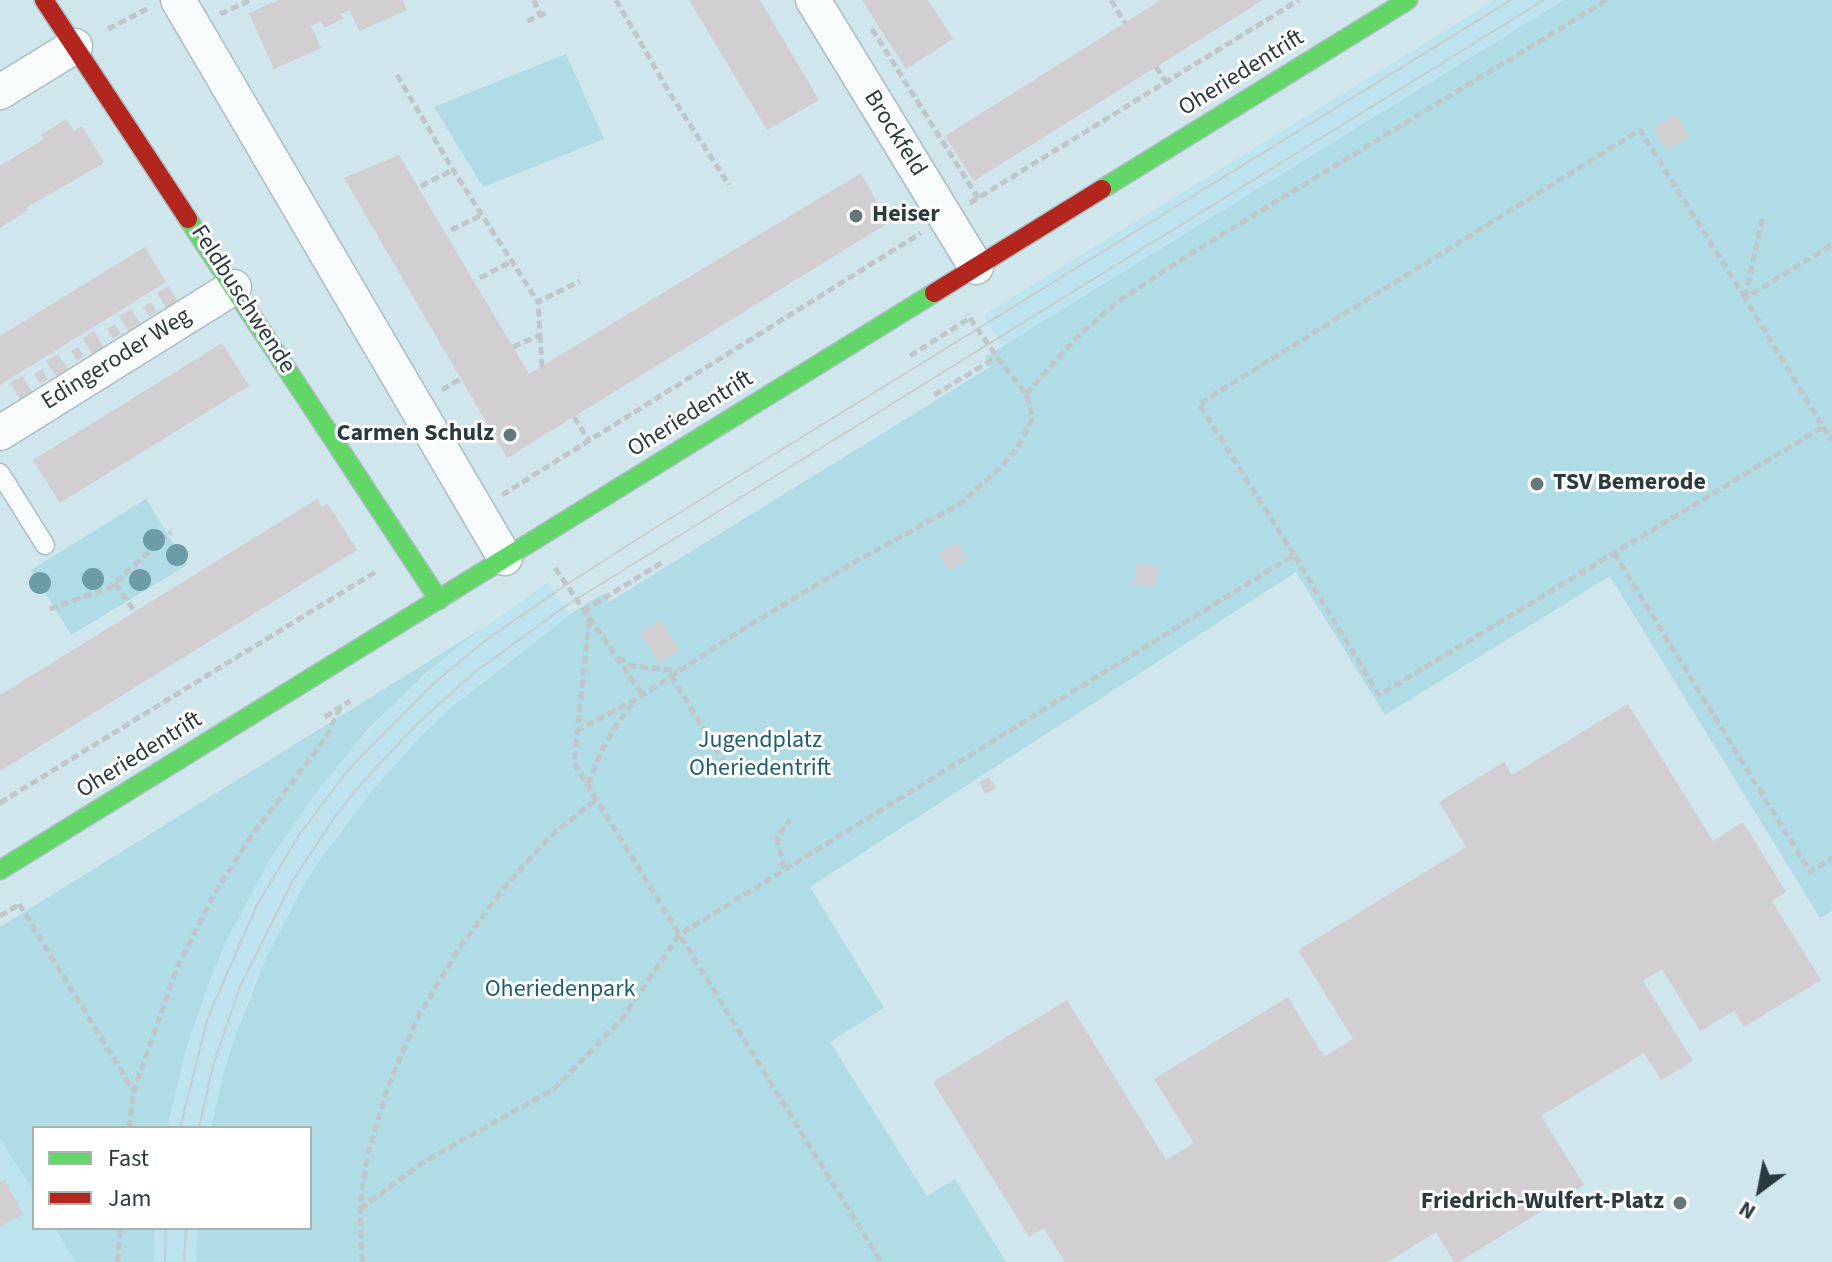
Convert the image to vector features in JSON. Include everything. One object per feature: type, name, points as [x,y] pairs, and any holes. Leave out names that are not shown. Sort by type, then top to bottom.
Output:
[{"type":"street","name":"Feldbuschwende","points":[[44,0],[439,600]]},
{"type":"street","name":"Brockfeld","points":[[813,0],[976,267]]},
{"type":"street","name":"Oheriedentrift","points":[[0,870],[1408,0]]},
{"type":"street","points":[[165,3],[505,558]]},
{"type":"street","points":[[0,92],[75,46]]},
{"type":"street","name":"Edingeroder Weg","points":[[0,433],[234,287]]},
{"type":"lane","points":[[0,473],[45,545]]},
{"type":"path","points":[[534,0],[540,16]]},
{"type":"path","points":[[616,0],[669,92],[729,185]]},
{"type":"path","points":[[1111,0],[1125,23]]},
{"type":"path","points":[[477,510],[1299,0]]},
{"type":"path","points":[[1026,394],[1077,337],[1116,303],[1187,256],[1607,0]]},
{"type":"path","points":[[75,46],[165,3]]},
{"type":"path","points":[[527,21],[548,12]]},
{"type":"path","points":[[870,27],[978,198]]},
{"type":"path","points":[[1156,67],[1166,82]]},
{"type":"path","points":[[397,75],[453,170],[538,302],[542,367]]},
{"type":"path","points":[[1823,427],[1379,695],[1199,404],[1640,130],[1832,441]]},
{"type":"path","points":[[421,186],[453,170]]},
{"type":"path","points":[[451,230],[482,215]]},
{"type":"path","points":[[1745,298],[1763,217]]},
{"type":"path","points":[[1745,298],[1832,245]]},
{"type":"path","points":[[480,278],[512,261]]},
{"type":"path","points":[[538,302],[580,281]]},
{"type":"path","points":[[576,731],[640,696],[853,563],[960,504],[999,469],[1018,447],[1033,418],[1026,394],[970,318],[910,356]]},
{"type":"path","points":[[513,347],[540,335]]},
{"type":"path","points":[[934,395],[997,357]]},
{"type":"path","points":[[574,417],[589,441]]},
{"type":"path","points":[[50,609],[109,588],[171,532]]},
{"type":"path","points":[[0,803],[408,552]]},
{"type":"path","points":[[1614,553],[1810,872],[1832,858]]},
{"type":"path","points":[[360,1209],[422,1163],[554,1089],[622,1019],[679,935],[1294,555]]},
{"type":"path","points":[[583,611],[663,562]]},
{"type":"path","points":[[557,571],[617,657],[640,696]]},
{"type":"path","points":[[115,583],[135,612]]},
{"type":"path","points":[[589,619],[574,763],[881,1262]]},
{"type":"path","points":[[617,657],[633,666],[678,671]]},
{"type":"path","points":[[671,676],[733,777]]},
{"type":"path","points":[[588,785],[617,724],[640,696]]},
{"type":"path","points":[[129,1126],[134,1090],[177,968],[214,894],[252,835],[325,739],[340,707]]},
{"type":"path","points":[[362,1262],[360,1209],[367,1156],[389,1084],[418,1017],[460,947],[503,889],[549,837],[597,799]]},
{"type":"path","points":[[784,868],[777,837],[790,820]]},
{"type":"path","points":[[13,893],[134,1090]]},
{"type":"path","points":[[118,1262],[120,1230]]},
{"type":"shaded area","points":[[1495,0],[1564,0],[1003,346],[984,315]]},
{"type":"shaded area","points":[[548,582],[569,615],[482,682],[423,734],[345,824],[301,890],[249,996],[224,1072],[211,1126],[167,1126],[186,1049],[213,972],[248,897],[291,827],[340,761],[396,701],[458,647]]},
{"type":"shaded area","points":[[0,1138],[32,1190],[32,1230],[56,1230],[76,1262],[0,1262]]},
{"type":"shaded area","points":[[155,1230],[198,1230],[196,1262],[154,1262]]},
{"type":"green space","name":"Oheriedenpark","points":[[1564,0],[1832,0],[1832,911],[1820,918],[1610,576],[1385,715],[1296,572],[810,887],[884,1008],[830,1042],[927,1196],[955,1179],[1006,1262],[196,1262],[198,1230],[312,1230],[312,1126],[211,1126],[236,1034],[265,960],[301,890],[370,793],[452,707],[569,615],[604,593],[609,602],[990,367],[985,357]]},
{"type":"green space","points":[[566,54],[604,139],[483,187],[434,107]]},
{"type":"green space","points":[[146,499],[187,565],[71,635],[31,570]]},
{"type":"green space","points":[[481,629],[426,673],[367,730],[315,794],[269,861],[213,972],[186,1049],[167,1126],[32,1126],[32,1190],[0,1138],[0,927]]},
{"type":"green space","points":[[56,1230],[155,1230],[154,1262],[76,1262]]},
{"type":"building","points":[[279,0],[403,0],[407,10],[359,31],[350,10],[341,14],[343,19],[324,28],[321,21],[311,26],[321,48],[274,69],[249,13]]},
{"type":"building","points":[[689,0],[760,0],[819,100],[767,130]]},
{"type":"building","points":[[862,0],[928,0],[953,39],[906,69]]},
{"type":"building","points":[[1161,0],[1263,0],[974,181],[945,136]]},
{"type":"building","points":[[1676,114],[1689,137],[1666,150],[1653,128]]},
{"type":"building","points":[[66,119],[74,131],[82,126],[104,163],[26,208],[28,210],[0,228],[0,166],[44,139],[41,135]]},
{"type":"building","points":[[399,155],[529,374],[861,173],[888,223],[507,458],[344,178]]},
{"type":"building","points":[[145,247],[166,282],[0,385],[0,336]]},
{"type":"building","points":[[168,286],[179,303],[167,310],[157,293]]},
{"type":"building","points":[[151,302],[157,312],[149,316],[143,307]]},
{"type":"building","points":[[131,309],[142,326],[130,333],[119,316]]},
{"type":"building","points":[[115,324],[121,334],[113,339],[107,329]]},
{"type":"building","points":[[94,331],[105,349],[93,356],[83,338]]},
{"type":"building","points":[[222,343],[249,386],[60,503],[33,460]]},
{"type":"building","points":[[78,347],[84,356],[77,361],[71,351]]},
{"type":"building","points":[[58,354],[69,371],[57,378],[46,361]]},
{"type":"building","points":[[42,369],[48,379],[40,384],[34,374]]},
{"type":"building","points":[[22,376],[33,393],[21,401],[10,383]]},
{"type":"building","points":[[317,499],[322,507],[328,504],[357,550],[0,771],[0,695]]},
{"type":"building","points":[[957,542],[967,559],[949,570],[938,553]]},
{"type":"building","points":[[1136,563],[1158,566],[1155,587],[1134,585]]},
{"type":"building","points":[[660,620],[680,650],[660,663],[640,633]]},
{"type":"building","points":[[1628,704],[1713,841],[1743,822],[1786,892],[1772,901],[1821,980],[1744,1027],[1734,1011],[1700,1031],[1662,969],[1643,981],[1693,1061],[1661,1080],[1644,1053],[1541,1116],[1584,1185],[1459,1262],[1454,1262],[1436,1232],[1388,1262],[1065,1262],[1044,1228],[1029,1237],[933,1082],[1067,1000],[1166,1160],[1194,1143],[1154,1079],[1288,997],[1324,1057],[1353,1039],[1298,950],[1466,847],[1439,802],[1504,762],[1512,775]]},
{"type":"building","points":[[728,728],[734,736],[719,747],[713,738]]},
{"type":"building","points":[[989,777],[996,788],[985,794],[979,782]]},
{"type":"building","points":[[5,1180],[23,1214],[0,1227],[0,1183]]},
{"type":"tram line","points":[[181,1126],[208,1017],[257,905],[299,835],[348,770],[434,683],[487,639],[661,524],[1511,0]]},
{"type":"tram line","points":[[199,1126],[213,1065],[239,989],[292,882],[336,815],[361,784],[416,725],[475,672],[564,607],[1544,0]]},
{"type":"tram line","points":[[165,1262],[166,1230]]},
{"type":"tram line","points":[[184,1262],[186,1230]]},
{"type":"traffic: fast","points":[[1102,189],[1408,0]]},
{"type":"traffic: fast","points":[[188,219],[439,600]]},
{"type":"traffic: fast","points":[[0,870],[934,293]]},
{"type":"traffic: jam","points":[[44,0],[188,219]]},
{"type":"traffic: jam","points":[[934,293],[1102,189]]},
{"type":"place","name":"Heiser","points":[[856,216]]},
{"type":"place","name":"Carmen Schulz","points":[[510,435]]},
{"type":"place","name":"TSV Bemerode","points":[[1537,484]]},
{"type":"place","name":"Friedrich-Wulfert-Platz","points":[[1680,1203]]},
{"type":"park label","name":"Jugendplatz Oheriedentrift","points":[[760,756]]}]
